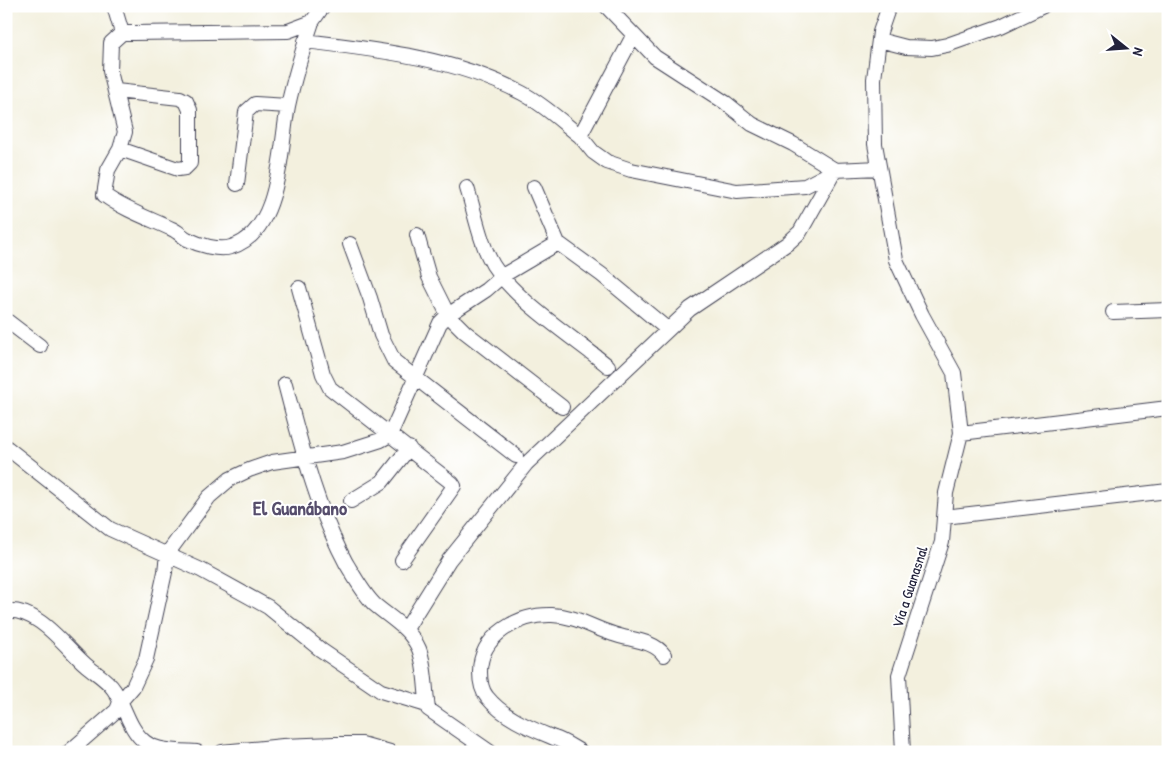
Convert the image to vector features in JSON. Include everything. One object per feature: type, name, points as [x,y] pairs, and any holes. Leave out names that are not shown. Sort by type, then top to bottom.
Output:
[{"type":"street","points":[[114,6],[122,33]]},
{"type":"street","points":[[312,22],[288,31],[261,33],[122,33],[111,43],[110,71],[125,132],[120,150],[108,170],[104,194],[138,216],[174,230],[188,239],[207,246],[230,248],[242,242],[258,227],[270,208],[275,191],[288,106],[312,22],[323,6]]},
{"type":"street","points":[[606,6],[655,57],[726,103],[752,124],[793,144],[835,170]]},
{"type":"street","points":[[889,6],[879,40],[874,79],[875,144],[879,168],[896,260],[922,316],[954,373],[961,433],[1168,408]]},
{"type":"street","points":[[879,40],[906,47],[932,48],[948,45],[1001,26],[1043,6]]},
{"type":"street","points":[[580,136],[633,36]]},
{"type":"street","points":[[306,41],[418,56],[489,77],[541,104],[580,136],[593,152],[607,162],[631,170],[737,191],[805,186],[835,170],[879,168]]},
{"type":"street","points":[[116,91],[180,98],[186,101],[190,110],[190,163],[185,168],[178,169],[120,150]]},
{"type":"street","points":[[237,184],[246,112],[255,104],[288,106]]},
{"type":"street","points":[[406,629],[449,560],[526,464],[690,309],[788,243],[800,232],[835,170]]},
{"type":"street","points":[[534,187],[558,243],[602,275],[668,329]]},
{"type":"street","points":[[467,188],[488,255],[502,276],[528,302],[608,366]]},
{"type":"street","points":[[417,236],[429,277],[448,315],[465,332],[562,407]]},
{"type":"street","points":[[69,752],[111,716],[120,702],[134,687],[146,659],[165,572],[167,554],[210,497],[230,479],[272,462],[305,458],[369,444],[390,434],[440,323],[448,315],[486,290],[502,276],[558,243]]},
{"type":"street","points":[[350,244],[388,352],[394,361],[516,456]]},
{"type":"street","points":[[299,288],[322,374],[330,388],[409,448],[454,486],[402,560]]},
{"type":"street","points":[[1113,312],[1168,310]]},
{"type":"street","points":[[6,320],[40,346]]},
{"type":"street","points":[[285,384],[305,458],[323,512],[346,563],[373,603],[406,629],[420,651],[428,709],[490,752]]},
{"type":"street","name":"Vía a Guanasnal","points":[[903,752],[899,675],[942,542],[946,493],[961,433]]},
{"type":"street","points":[[6,447],[110,529],[201,570],[268,607],[322,650],[381,691],[427,705]]},
{"type":"street","points":[[351,501],[382,482],[409,448]]},
{"type":"street","points":[[944,517],[1168,491]]},
{"type":"street","points":[[6,611],[22,612],[59,637],[73,654],[114,689],[131,723],[144,742],[156,747],[197,752]]},
{"type":"street","points":[[581,752],[524,726],[488,698],[481,684],[480,669],[482,658],[492,639],[519,621],[538,616],[559,615],[583,620],[613,634],[653,645],[664,655]]},
{"type":"street","points":[[222,752],[282,746],[362,744],[390,752]]},
{"type":"district","name":"El Guanábano","points":[[300,508]]}]
